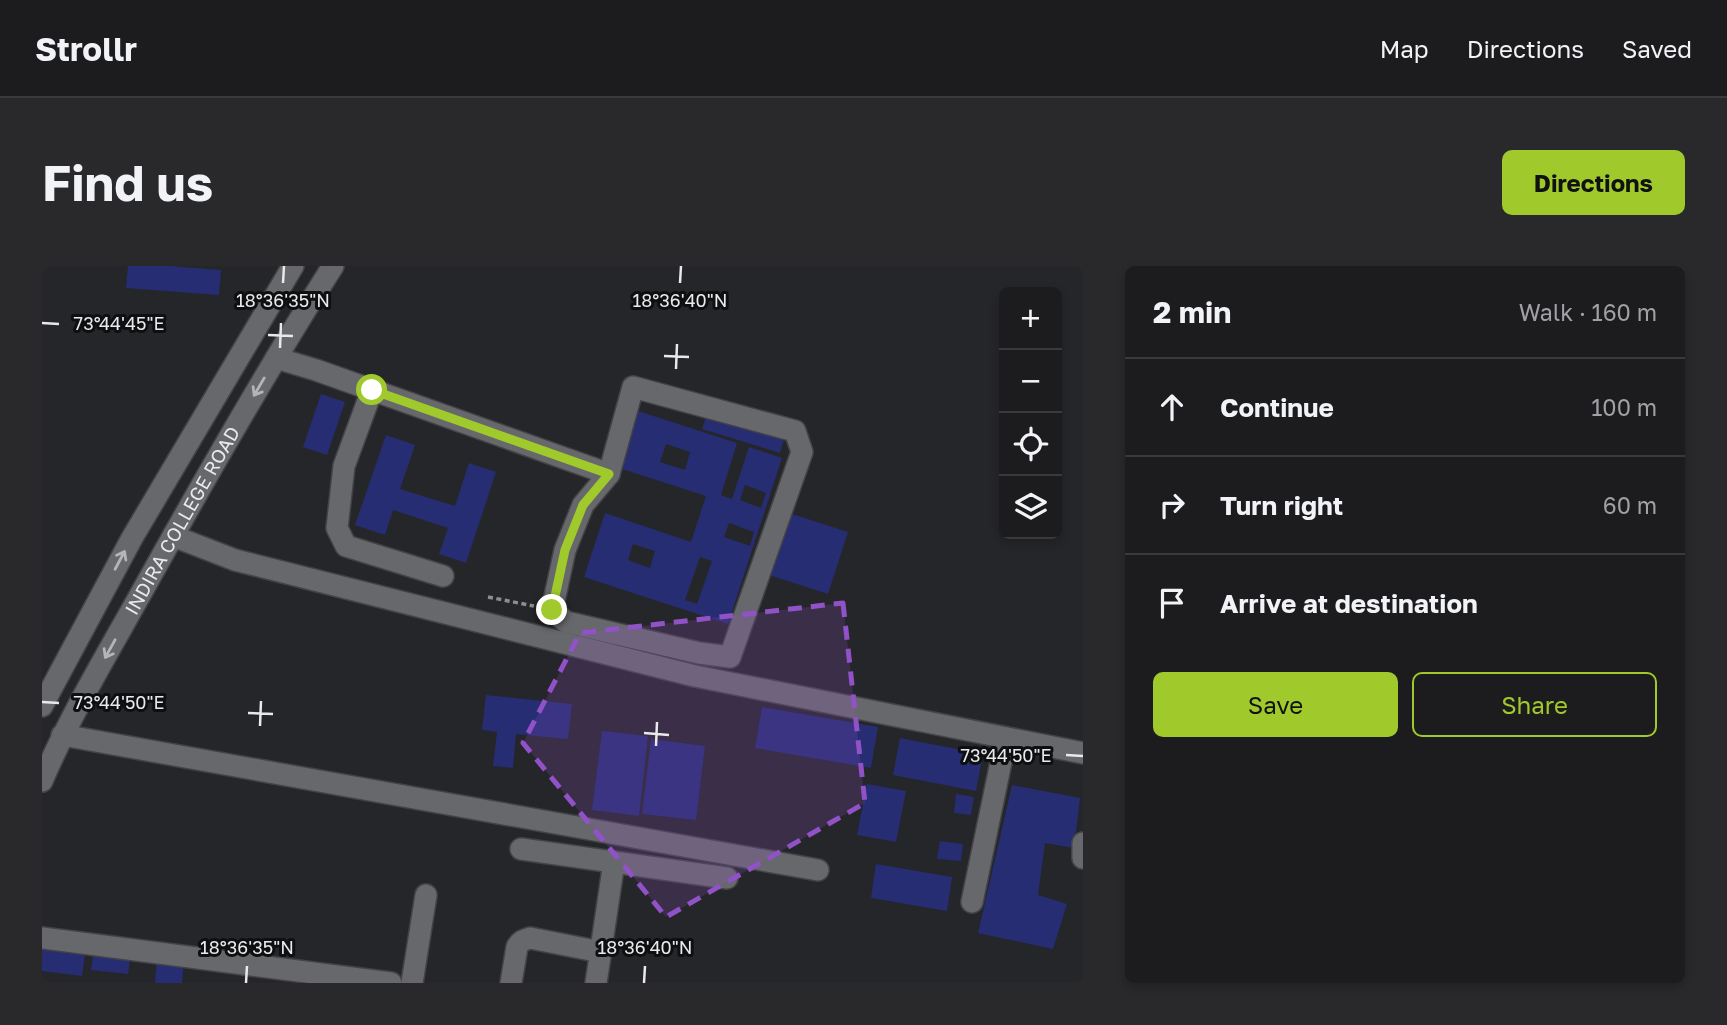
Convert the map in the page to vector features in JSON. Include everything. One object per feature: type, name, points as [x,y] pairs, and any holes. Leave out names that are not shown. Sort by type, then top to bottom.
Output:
[{"type":"street","name":"INDIRA COLLEGE ROAD","points":[[43,703],[132,538],[293,266]]},
{"type":"street","points":[[305,266],[328,273]]},
{"type":"street","name":"INDIRA COLLEGE ROAD","points":[[42,781],[62,735],[173,536],[328,273]]},
{"type":"street","points":[[276,358],[609,474]]},
{"type":"street","points":[[633,387],[795,431],[802,452],[730,657],[699,653],[566,622],[552,610],[565,550],[583,505],[609,474],[633,387]]},
{"type":"street","points":[[372,390],[344,466],[337,528],[346,546],[443,576]]},
{"type":"street","points":[[173,536],[235,560],[695,676],[1083,753]]},
{"type":"street","points":[[62,735],[818,870]]},
{"type":"street","points":[[972,902],[1006,738]]},
{"type":"street","points":[[1083,843],[1083,858]]},
{"type":"street","points":[[521,849],[727,878]]},
{"type":"street","points":[[596,983],[614,862]]},
{"type":"street","points":[[412,983],[426,895]]},
{"type":"street","points":[[42,939],[391,983]]},
{"type":"street","points":[[511,983],[517,947],[525,939],[601,952]]},
{"type":"path","points":[[488,597],[552,610]]},
{"type":"highlighted area","points":[[843,603],[865,803],[666,917],[523,743],[580,633]]},
{"type":"building","points":[[128,266],[221,270],[219,295],[126,288]]},
{"type":"building","points":[[321,394],[345,402],[327,455],[303,447]]},
{"type":"building","points":[[638,411],[737,443],[721,495],[732,499],[749,447],[782,458],[728,624],[584,577],[605,513],[691,542],[706,496],[619,468]],"holes":[[[666,444],[690,452],[685,470],[660,462]],[[745,485],[766,493],[761,508],[740,500]],[[729,523],[754,532],[750,546],[724,537]],[[633,544],[655,551],[650,568],[628,560]],[[700,557],[712,561],[697,604],[685,600]]]},
{"type":"building","points":[[708,412],[785,436],[780,453],[702,429]]},
{"type":"building","points":[[386,435],[415,445],[400,489],[455,506],[469,463],[496,472],[466,563],[439,554],[448,528],[393,510],[385,535],[355,525]]},
{"type":"building","points":[[789,513],[848,532],[828,594],[769,575]]},
{"type":"building","points":[[486,695],[572,704],[568,739],[516,734],[513,768],[493,766],[497,732],[482,730]]},
{"type":"building","points":[[762,707],[878,727],[871,768],[755,748]]},
{"type":"building","points":[[602,731],[648,736],[639,816],[592,810]]},
{"type":"building","points":[[900,738],[983,754],[976,791],[893,775]]},
{"type":"building","points":[[651,739],[705,746],[696,820],[642,814]]},
{"type":"building","points":[[867,784],[906,791],[896,842],[857,835]]},
{"type":"building","points":[[1012,785],[1080,798],[1074,848],[1045,843],[1038,895],[1067,904],[1053,949],[978,933]]},
{"type":"building","points":[[956,794],[974,797],[971,815],[954,813]]},
{"type":"building","points":[[940,841],[963,844],[961,861],[937,859]]},
{"type":"building","points":[[876,864],[952,877],[947,911],[871,898]]},
{"type":"building","points":[[42,941],[86,947],[82,976],[42,971]]},
{"type":"building","points":[[94,948],[131,953],[128,974],[91,970]]},
{"type":"building","points":[[157,958],[184,960],[182,983],[155,983]]},
{"type":"route","points":[[372,390],[609,474],[583,505],[565,550],[552,610]]}]
